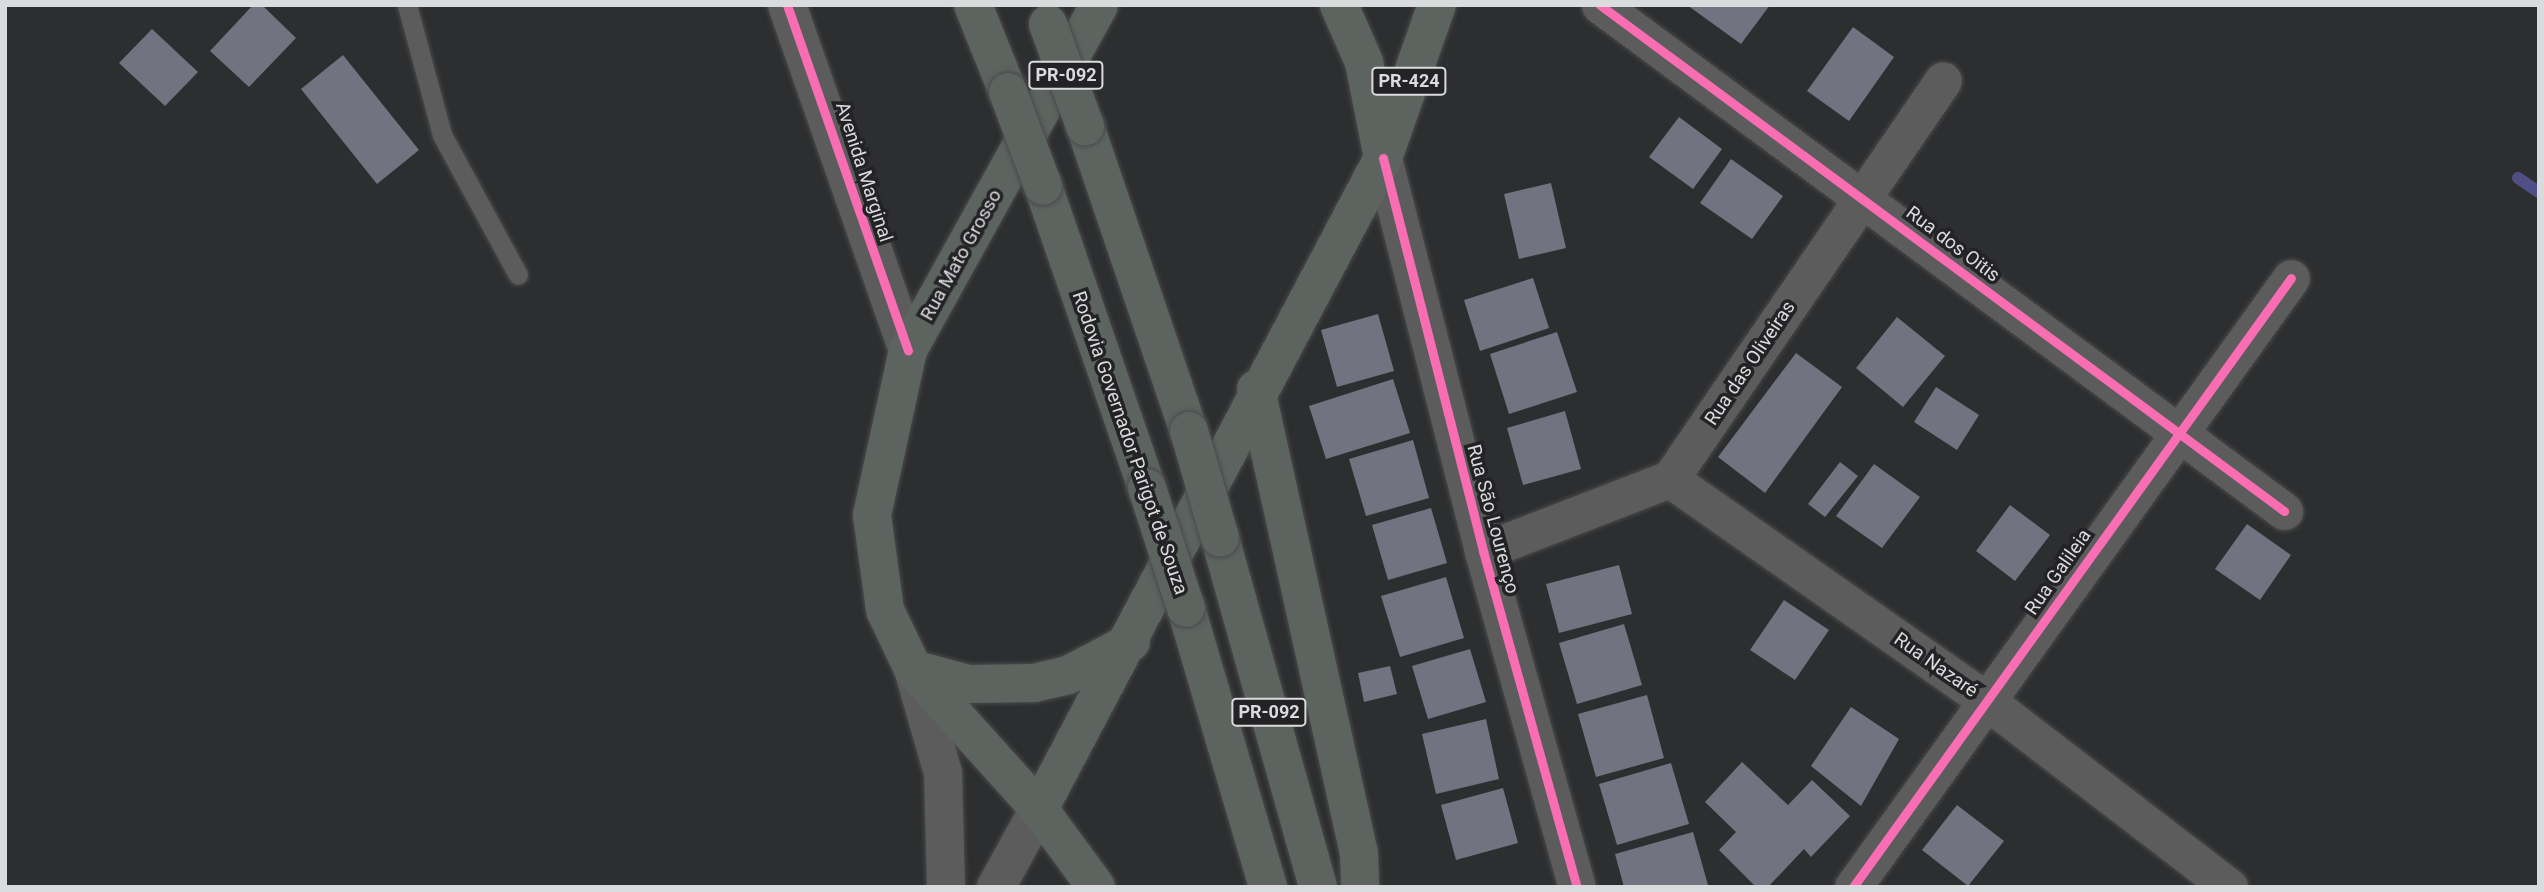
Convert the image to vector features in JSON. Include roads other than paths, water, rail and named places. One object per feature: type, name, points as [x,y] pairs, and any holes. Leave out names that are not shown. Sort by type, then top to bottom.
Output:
[{"type":"main road","name":"Rodovia Governador Parigot de Souza","points":[[973,5],[1043,186],[1147,488],[1186,608],[1269,887]]},
{"type":"main road","name":"Rua Mato Grosso","points":[[913,669],[885,610],[872,536],[874,484],[908,350],[1098,5]]},
{"type":"main road","points":[[1039,808],[1131,642],[1256,389],[1383,158],[1364,62],[1339,5]]},
{"type":"main road","name":"PR-424","points":[[1383,158],[1437,5]]},
{"type":"main road","name":"PR-092","points":[[1044,14],[1189,431],[1318,887]]},
{"type":"main road","points":[[1256,389],[1359,853],[1360,887]]},
{"type":"main road","points":[[913,669],[969,684],[1034,683],[1068,675],[1131,642]]},
{"type":"main road","points":[[913,669],[1039,808],[1096,887]]},
{"type":"street","name":"Avenida Marginal","points":[[787,5],[908,350]]},
{"type":"street","name":"Rua dos Oitis","points":[[1600,5],[1863,198],[2176,435],[2284,511]]},
{"type":"street","name":"Rua das Oliveiras","points":[[1670,479],[1942,80]]},
{"type":"street","name":"Rua São Lourenço","points":[[1383,158],[1483,551],[1577,887]]},
{"type":"street","name":"Rua Galileia","points":[[1853,887],[2291,278]]},
{"type":"street","points":[[1483,551],[1670,479]]},
{"type":"street","name":"Rua Nazaré","points":[[1670,479],[1988,702],[2229,887]]},
{"type":"street","name":"Rua Mato Grosso","points":[[913,669],[943,774],[946,887]]},
{"type":"street","points":[[996,887],[1039,808]]},
{"type":"lane","points":[[407,5],[442,135],[519,275]]},
{"type":"waterway","points":[[2518,178],[2539,192]]}]
